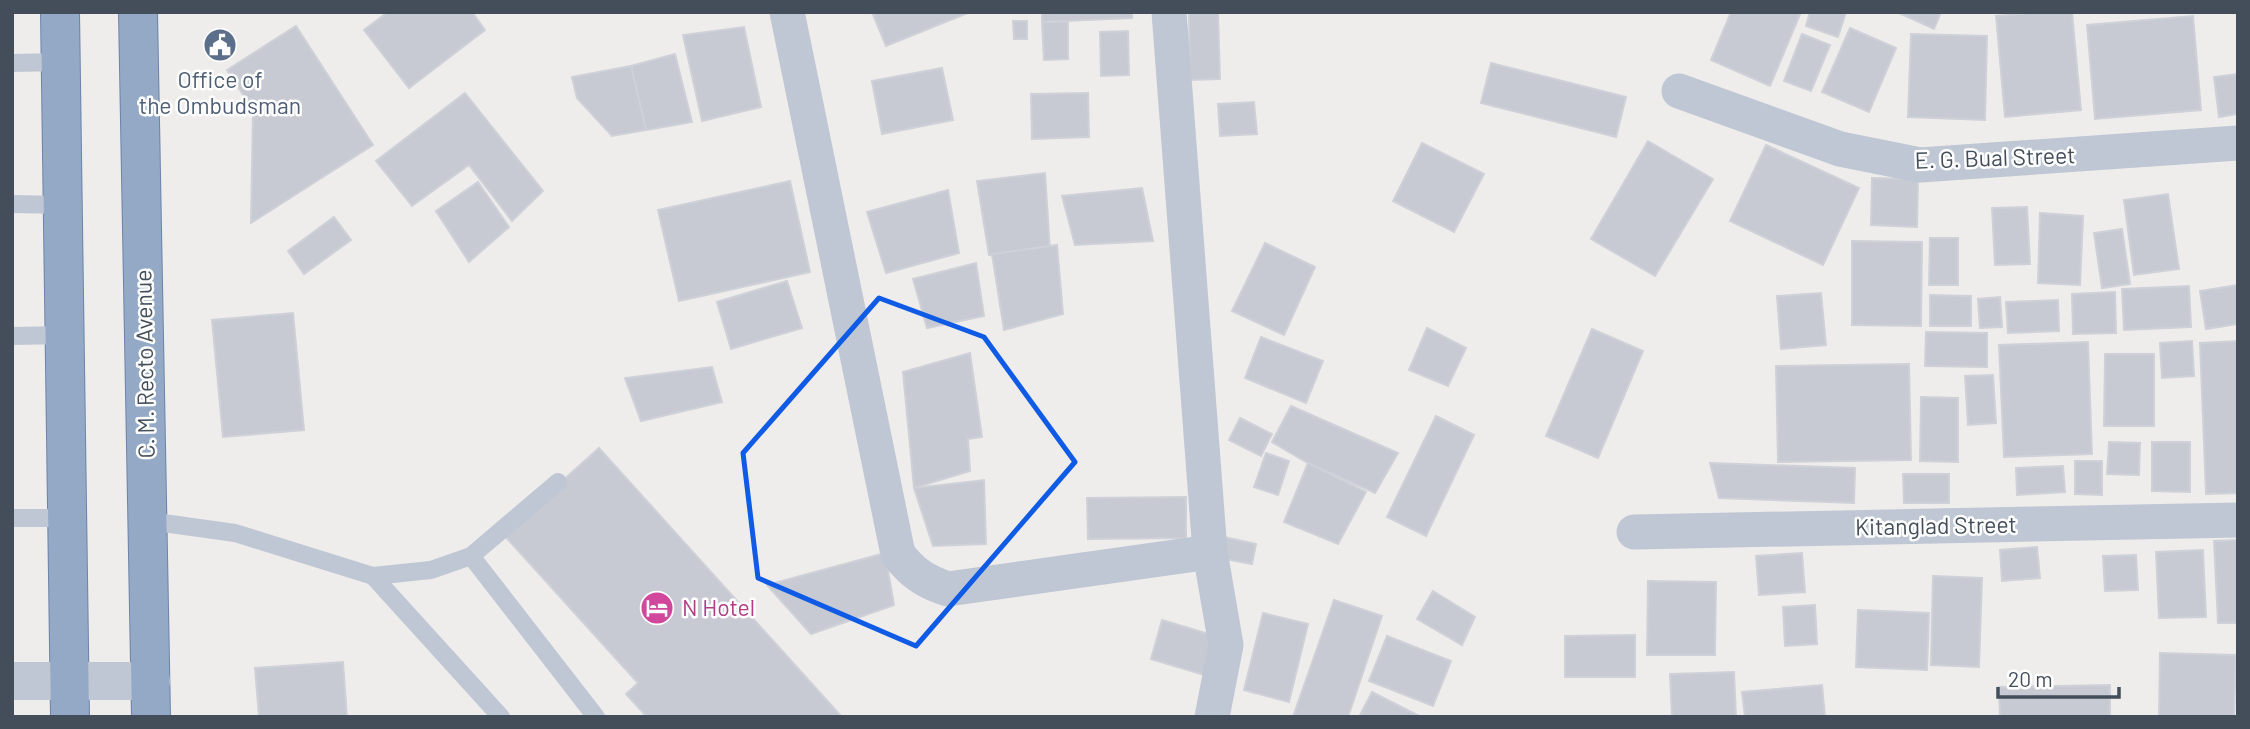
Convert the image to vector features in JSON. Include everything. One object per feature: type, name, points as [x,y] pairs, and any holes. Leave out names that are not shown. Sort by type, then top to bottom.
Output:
[{"type":"highway","points":[[60,12],[70,699]]},
{"type":"highway","name":"C. M. Recto Avenue","points":[[138,12],[151,699]]},
{"type":"street","points":[[787,12],[898,554],[904,562],[928,583],[948,589],[1210,552]]},
{"type":"street","points":[[1169,12],[1210,552],[1226,645],[1212,717]]},
{"type":"street","name":"E. G. Bual Street","points":[[1679,91],[1840,149],[1920,165],[2238,143]]},
{"type":"street","name":"Kitanglad Street","points":[[1634,532],[2238,520]]},
{"type":"street","points":[[12,681],[70,699],[151,699]]},
{"type":"lane","points":[[12,63],[61,62]]},
{"type":"lane","points":[[12,204],[63,205]]},
{"type":"lane","points":[[12,336],[65,335]]},
{"type":"lane","points":[[149,521],[236,533],[373,576],[431,569],[471,556],[558,482]]},
{"type":"lane","points":[[12,518],[69,518]]},
{"type":"lane","points":[[471,556],[596,717]]},
{"type":"lane","points":[[373,576],[501,717]]},
{"type":"highlighted area","points":[[879,298],[984,337],[1075,462],[916,646],[758,578],[743,453]]},
{"type":"building","points":[[388,12],[472,12],[485,30],[409,88],[364,30]]},
{"type":"building","points":[[872,12],[970,12],[886,46]]},
{"type":"building","points":[[1042,12],[1132,12],[1132,18],[1042,22]]},
{"type":"building","points":[[1189,12],[1218,12],[1220,79],[1190,80]]},
{"type":"building","points":[[1731,12],[1801,12],[1770,86],[1711,60]]},
{"type":"building","points":[[1810,12],[1846,12],[1838,37],[1806,26]]},
{"type":"building","points":[[1897,12],[1941,12],[1934,29]]},
{"type":"building","points":[[2072,12],[2081,110],[2005,117],[1996,16]]},
{"type":"building","points":[[2193,16],[2201,110],[2095,119],[2087,25]]},
{"type":"building","points":[[1013,21],[1027,21],[1027,39],[1014,39]]},
{"type":"building","points":[[1042,22],[1068,22],[1068,59],[1044,60]]},
{"type":"building","points":[[296,26],[373,145],[251,223],[253,110],[227,70]]},
{"type":"building","points":[[744,27],[761,107],[702,121],[683,35]]},
{"type":"building","points":[[1850,28],[1896,48],[1869,112],[1822,92]]},
{"type":"building","points":[[1128,31],[1129,75],[1101,76],[1100,32]]},
{"type":"building","points":[[1802,34],[1830,45],[1811,91],[1784,81]]},
{"type":"building","points":[[1911,34],[1987,36],[1985,120],[1908,117]]},
{"type":"building","points":[[675,54],[692,122],[646,130],[631,66]]},
{"type":"building","points":[[1491,63],[1626,97],[1616,137],[1481,103]]},
{"type":"building","points":[[631,66],[646,130],[612,136],[577,98],[572,77]]},
{"type":"building","points":[[942,68],[953,120],[882,134],[872,81]]},
{"type":"building","points":[[2238,74],[2238,114],[2219,117],[2214,77]]},
{"type":"building","points":[[465,93],[543,191],[512,221],[469,165],[412,206],[376,161]]},
{"type":"building","points":[[1088,93],[1089,137],[1032,139],[1031,94]]},
{"type":"building","points":[[1254,102],[1257,134],[1220,136],[1218,104]]},
{"type":"building","points":[[1648,141],[1713,179],[1655,276],[1591,239]]},
{"type":"building","points":[[1422,143],[1484,174],[1454,232],[1393,201]]},
{"type":"building","points":[[1766,145],[1859,188],[1823,265],[1730,221]]},
{"type":"building","points":[[1045,173],[1050,251],[989,255],[977,181]]},
{"type":"building","points":[[1872,178],[1918,179],[1917,227],[1871,225]]},
{"type":"building","points":[[790,181],[810,272],[679,301],[658,210]]},
{"type":"building","points":[[478,182],[509,227],[469,262],[436,211]]},
{"type":"building","points":[[1142,188],[1153,241],[1075,245],[1062,196]]},
{"type":"building","points":[[948,190],[959,253],[886,273],[867,212]]},
{"type":"building","points":[[2168,194],[2179,269],[2134,275],[2124,200]]},
{"type":"building","points":[[2027,207],[2030,264],[1995,265],[1992,208]]},
{"type":"building","points":[[2040,213],[2083,216],[2080,285],[2038,283]]},
{"type":"building","points":[[334,217],[351,240],[304,274],[288,251]]},
{"type":"building","points":[[2122,229],[2130,284],[2102,288],[2094,233]]},
{"type":"building","points":[[1930,238],[1958,238],[1958,285],[1929,285]]},
{"type":"building","points":[[1852,241],[1922,242],[1921,326],[1852,325]]},
{"type":"building","points":[[1265,243],[1315,267],[1284,335],[1232,311]]},
{"type":"building","points":[[1057,245],[1063,314],[1004,330],[992,254]]},
{"type":"building","points":[[976,263],[984,316],[927,328],[913,279]]},
{"type":"building","points":[[787,281],[802,328],[731,349],[717,302]]},
{"type":"building","points":[[2238,285],[2238,324],[2206,329],[2200,291]]},
{"type":"building","points":[[2189,286],[2191,327],[2124,330],[2122,289]]},
{"type":"building","points":[[2115,292],[2116,333],[2073,334],[2072,294]]},
{"type":"building","points":[[1821,293],[1826,345],[1781,349],[1777,296]]},
{"type":"building","points":[[1930,295],[1971,296],[1971,326],[1930,326]]},
{"type":"building","points":[[2000,297],[2002,327],[1980,328],[1978,299]]},
{"type":"building","points":[[2058,300],[2059,331],[2008,333],[2006,302]]},
{"type":"building","points":[[293,313],[304,430],[223,437],[212,320]]},
{"type":"building","points":[[1427,328],[1466,348],[1448,386],[1409,370]]},
{"type":"building","points":[[1592,329],[1643,351],[1598,458],[1546,436]]},
{"type":"building","points":[[1926,332],[1987,333],[1987,367],[1925,366]]},
{"type":"building","points":[[1261,337],[1323,361],[1306,403],[1245,378]]},
{"type":"building","points":[[2192,341],[2194,376],[2162,378],[2160,343]]},
{"type":"building","points":[[2238,341],[2238,493],[2206,494],[2200,343]]},
{"type":"building","points":[[2088,342],[2092,454],[2004,457],[1999,345]]},
{"type":"building","points":[[970,353],[982,437],[968,439],[970,471],[914,488],[903,372]]},
{"type":"building","points":[[2105,354],[2154,354],[2154,426],[2104,426]]},
{"type":"building","points":[[1909,364],[1911,460],[1778,462],[1776,366]]},
{"type":"building","points":[[712,367],[722,402],[641,421],[625,378]]},
{"type":"building","points":[[1993,375],[1996,423],[1968,425],[1965,376]]},
{"type":"building","points":[[1921,397],[1958,398],[1958,462],[1920,461]]},
{"type":"building","points":[[1291,406],[1398,453],[1375,493],[1308,463],[1272,442]]},
{"type":"building","points":[[1436,416],[1474,435],[1426,536],[1387,517]]},
{"type":"building","points":[[1240,418],[1272,434],[1261,456],[1229,440]]},
{"type":"building","points":[[2109,442],[2140,443],[2139,475],[2107,474]]},
{"type":"building","points":[[2152,442],[2190,442],[2190,492],[2152,491]]},
{"type":"building","name":"N Hotel","points":[[599,448],[842,717],[647,717],[626,694],[638,683],[503,534]]},
{"type":"building","points":[[1266,453],[1289,461],[1278,495],[1254,487]]},
{"type":"building","points":[[2075,461],[2102,461],[2102,495],[2075,494]]},
{"type":"building","points":[[1308,463],[1366,492],[1338,544],[1284,522]]},
{"type":"building","points":[[1710,463],[1855,468],[1854,503],[1719,498]]},
{"type":"building","points":[[2063,466],[2065,492],[2017,495],[2016,468]]},
{"type":"building","points":[[1903,474],[1949,474],[1949,503],[1904,503]]},
{"type":"building","points":[[984,480],[986,544],[933,546],[914,488]]},
{"type":"building","points":[[1186,497],[1186,538],[1088,539],[1087,498]]},
{"type":"building","points":[[1224,537],[1256,544],[1252,564],[1220,558]]},
{"type":"building","points":[[2238,540],[2238,623],[2218,623],[2214,541]]},
{"type":"building","points":[[2037,547],[2040,578],[2002,581],[2000,550]]},
{"type":"building","points":[[2203,550],[2206,617],[2159,618],[2156,552]]},
{"type":"building","points":[[885,553],[894,605],[811,634],[767,585]]},
{"type":"building","points":[[1802,553],[1805,592],[1759,595],[1756,556]]},
{"type":"building","points":[[2136,555],[2138,590],[2105,591],[2103,556]]},
{"type":"building","points":[[1933,576],[1982,578],[1979,667],[1931,665]]},
{"type":"building","points":[[1648,581],[1716,582],[1715,655],[1647,655]]},
{"type":"building","points":[[1433,591],[1475,617],[1462,645],[1417,619]]},
{"type":"building","points":[[1334,600],[1382,616],[1348,717],[1293,717]]},
{"type":"building","points":[[1815,605],[1817,644],[1785,646],[1783,607]]},
{"type":"building","points":[[1858,610],[1929,613],[1927,670],[1856,667]]},
{"type":"building","points":[[1263,613],[1308,624],[1289,702],[1244,690]]},
{"type":"building","points":[[1162,620],[1222,638],[1211,677],[1151,659]]},
{"type":"building","points":[[1635,635],[1635,677],[1565,677],[1565,636]]},
{"type":"building","points":[[1387,636],[1451,661],[1433,706],[1369,681]]},
{"type":"building","points":[[2160,653],[2236,655],[2234,717],[2159,717]]},
{"type":"building","points":[[343,662],[347,717],[259,717],[255,668]]},
{"type":"building","points":[[1734,672],[1736,717],[1672,717],[1670,674]]},
{"type":"building","points":[[1822,685],[1825,717],[1745,717],[1742,692]]},
{"type":"building","points":[[2110,685],[2110,717],[2000,717],[1999,687]]},
{"type":"building","points":[[1372,692],[1421,717],[1359,717]]},
{"type":"place","name":"Office of the Ombudsman","points":[[220,45]]},
{"type":"place","name":"N Hotel","points":[[657,608]]}]
